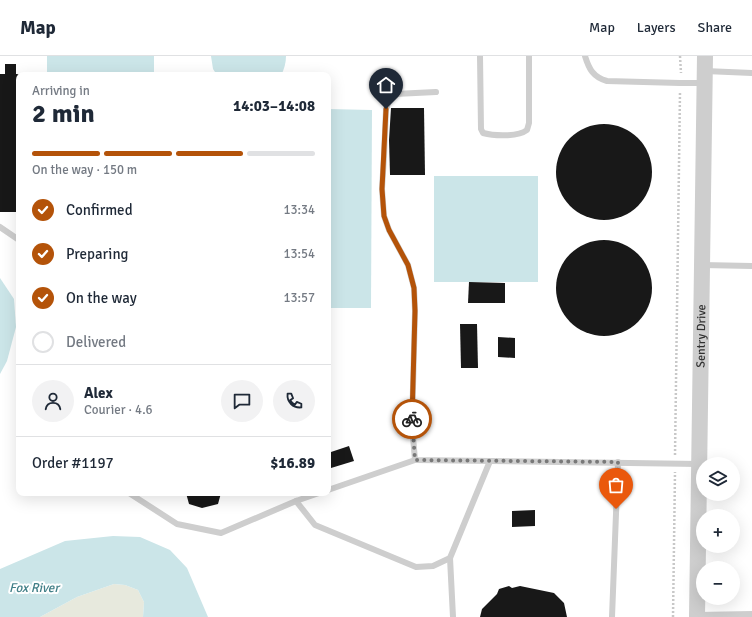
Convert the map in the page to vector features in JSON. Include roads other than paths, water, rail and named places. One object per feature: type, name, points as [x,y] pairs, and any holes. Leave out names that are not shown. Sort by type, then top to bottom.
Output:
[{"type":"street","name":"Sentry Drive","points":[[699,457],[705,70]]},
{"type":"street","name":"Sentry Drive","points":[[697,616],[699,501]]},
{"type":"lane","points":[[480,56],[481,129],[483,132],[490,135],[517,135],[527,130],[529,123],[529,56]]},
{"type":"lane","points":[[585,56],[589,69],[600,79],[607,81],[680,83],[705,70],[752,73]]},
{"type":"lane","points":[[415,460],[412,425],[415,311],[414,288],[408,265],[389,230],[384,216],[382,189],[386,109],[390,98],[395,94],[436,92]]},
{"type":"lane","points":[[0,227],[16,238]]},
{"type":"lane","points":[[702,265],[752,266]]},
{"type":"lane","points":[[331,489],[415,460],[696,464]]},
{"type":"lane","points":[[453,617],[450,558],[490,461]]},
{"type":"lane","points":[[612,617],[618,462]]},
{"type":"lane","points":[[134,496],[177,524],[221,533],[310,496]]},
{"type":"lane","points":[[296,501],[315,525],[416,567],[433,566],[450,558]]},
{"type":"lane","points":[[697,616],[752,614]]},
{"type":"water","points":[[47,56],[154,56],[154,72],[47,72]]},
{"type":"water","points":[[211,56],[286,56],[282,72],[215,72],[213,69]]},
{"type":"water","points":[[331,109],[372,110],[371,308],[331,308]]},
{"type":"water","points":[[434,176],[538,176],[538,282],[434,282]]},
{"type":"water","points":[[0,278],[14,299],[16,327],[7,361],[0,374]]},
{"type":"water","name":"Fox River","points":[[113,536],[140,537],[170,550],[187,568],[208,617],[143,617],[144,602],[138,590],[125,585],[114,584],[77,597],[40,617],[0,617],[0,569],[65,541]]}]
